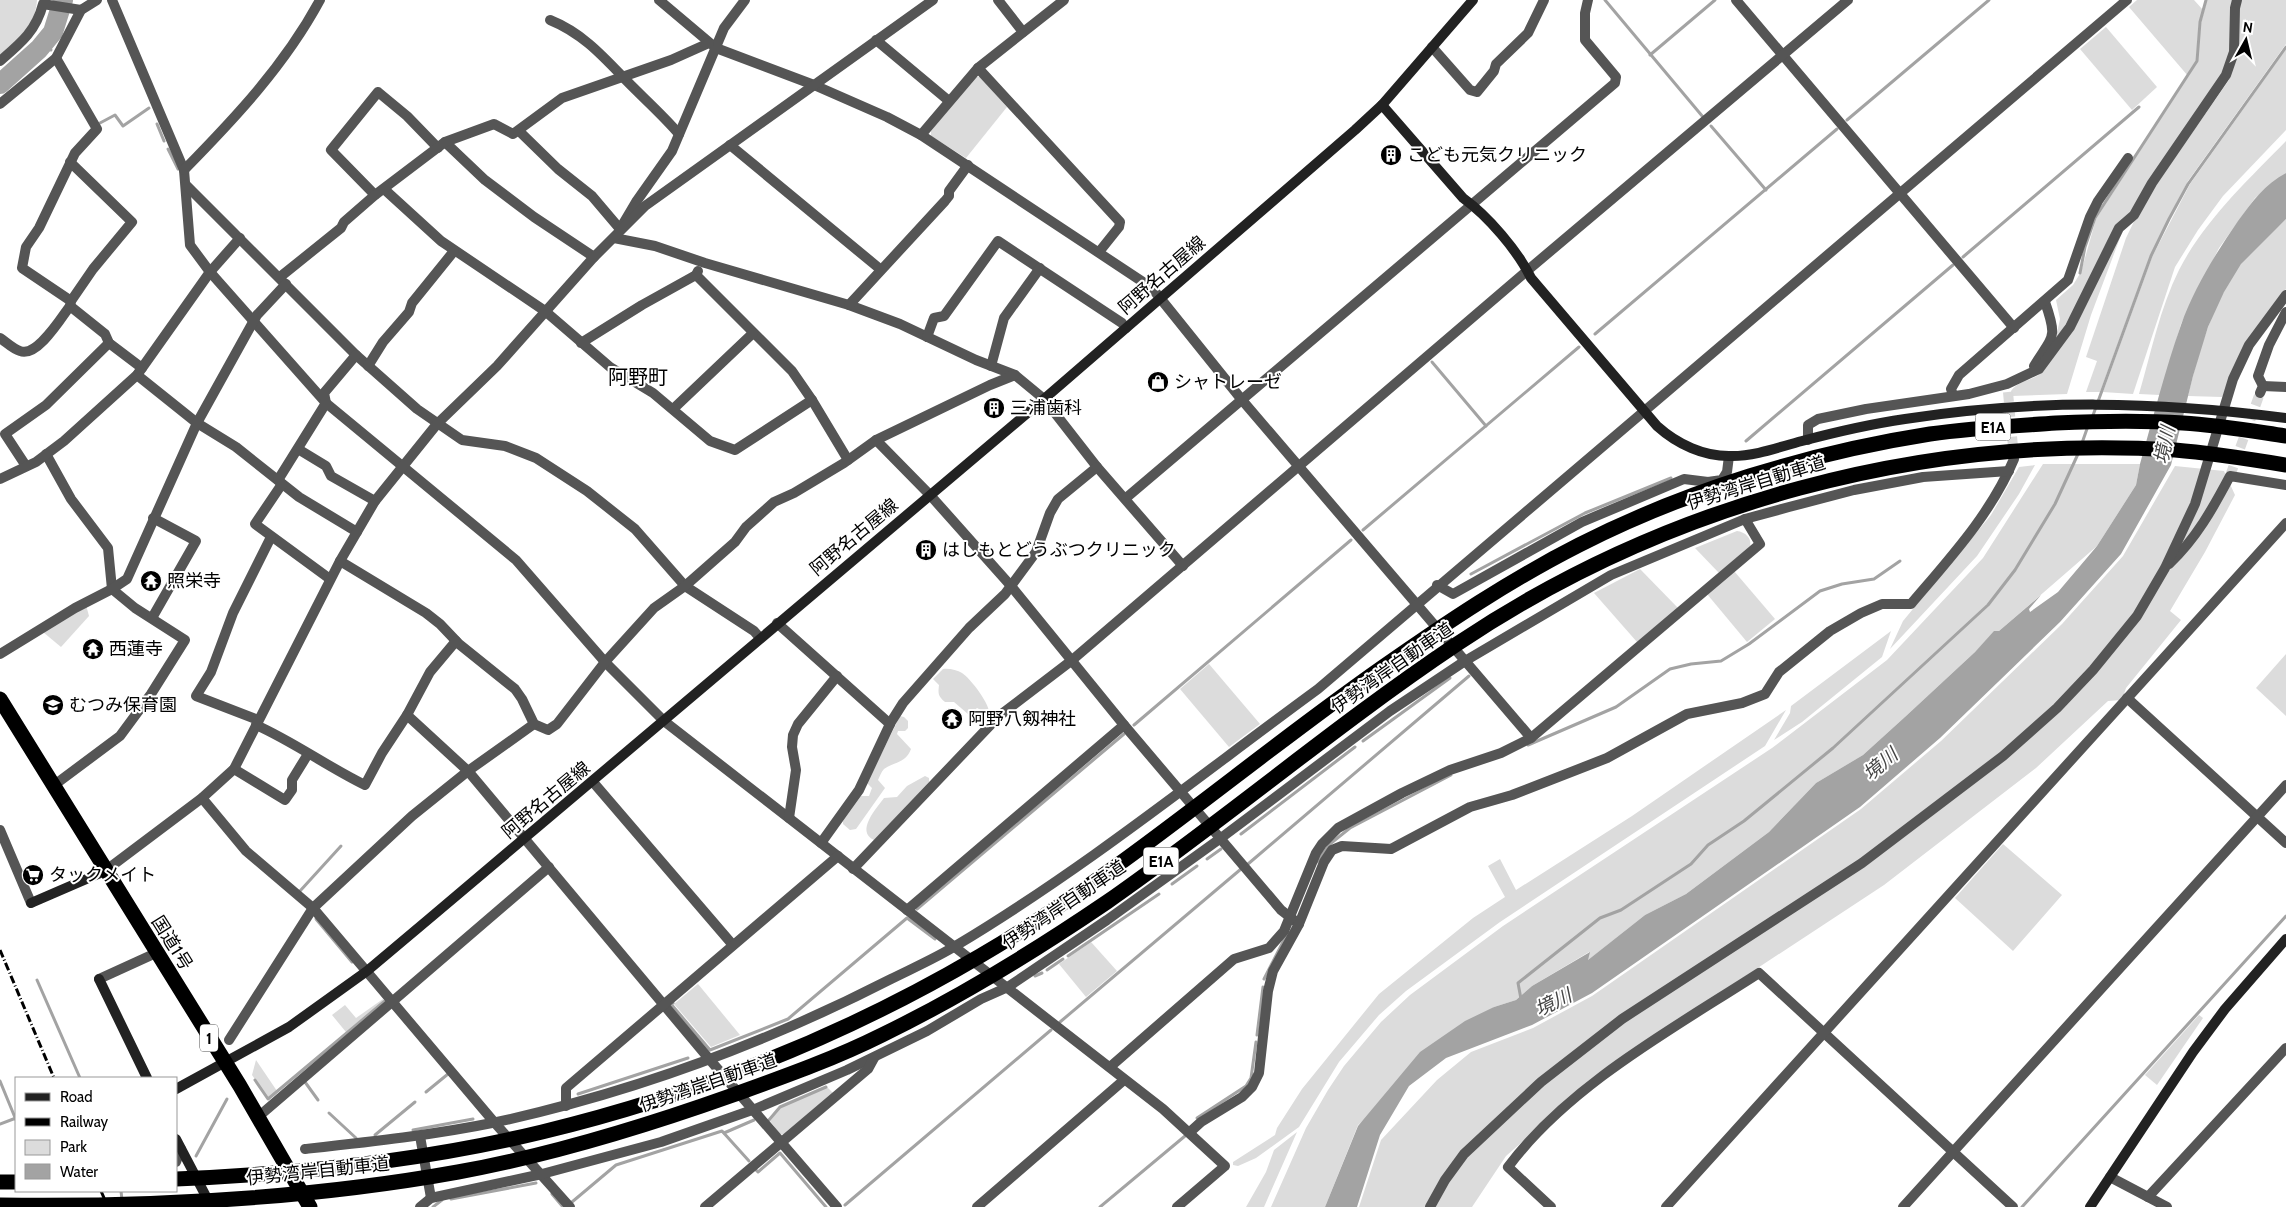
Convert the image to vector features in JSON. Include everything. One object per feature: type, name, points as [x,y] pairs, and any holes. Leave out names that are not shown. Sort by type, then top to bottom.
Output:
[{"type":"highway","name":"伊勢湾岸自動車道","points":[[178,1179],[336,1168],[434,1153],[542,1132],[602,1116],[706,1083],[844,1026],[980,956],[1113,870],[1379,669],[1472,606],[1583,543],[1707,491],[1752,476],[1851,450],[1924,435],[1996,426],[2126,421],[2180,422],[2286,436]]},
{"type":"highway","name":"伊勢湾岸自動車道","points":[[0,1205],[83,1205],[236,1198],[359,1186],[460,1171],[623,1132],[671,1118],[826,1061],[880,1036],[995,974],[1110,900],[1313,748],[1462,641],[1525,602],[1640,543],[1740,505],[1788,490],[1859,473],[1927,461],[2003,452],[2122,448],[2179,451],[2286,465]]},
{"type":"highway","name":"国道1号","points":[[0,699],[105,871],[226,1063],[310,1207]]},
{"type":"highway","points":[[0,1182],[15,1182]]},
{"type":"main road","name":"阿野名古屋線","points":[[178,1088],[289,1027],[368,971],[1044,399],[1382,105],[1473,0]]},
{"type":"main road","points":[[1382,105],[1464,198],[1478,209],[1528,270],[1537,285],[1644,410],[1669,437],[1702,452],[1729,456],[1749,455],[1904,419],[1994,408],[2066,403],[2141,404],[2225,410],[2286,418]]},
{"type":"main road","points":[[31,903],[105,871]]},
{"type":"main road","points":[[2090,1207],[2193,1052],[2225,1009],[2286,939]]},
{"type":"main road","points":[[99,979],[147,1077]]},
{"type":"main road","points":[[178,1143],[212,1207]]},
{"type":"street","points":[[0,104],[56,58],[81,10],[97,0]]},
{"type":"street","points":[[112,0],[184,170],[190,245],[210,272],[326,403],[516,560],[605,662],[664,722],[1110,1067],[1190,1132],[1225,1166],[1177,1207]]},
{"type":"street","points":[[184,170],[238,115],[272,74],[320,0]]},
{"type":"street","points":[[659,0],[712,46],[814,85],[887,117],[921,135],[1152,288],[1242,400],[1531,738]]},
{"type":"street","points":[[617,234],[636,202],[672,151],[712,46],[745,0]]},
{"type":"street","points":[[105,871],[202,798],[234,769],[330,579],[376,501],[437,424],[497,366],[594,257],[645,206],[933,0]]},
{"type":"street","points":[[998,0],[1023,32]]},
{"type":"street","points":[[921,135],[978,68],[1064,0]]},
{"type":"street","points":[[1432,48],[1470,90],[1477,92],[1494,70],[1496,64],[1528,34],[1544,0]]},
{"type":"street","points":[[1126,498],[1615,83],[1616,77],[1585,40],[1585,13],[1588,0]]},
{"type":"street","points":[[1736,0],[2014,328]]},
{"type":"street","points":[[854,868],[999,716],[1071,661],[1528,270],[1848,0]]},
{"type":"street","points":[[306,1149],[420,1136],[494,1122],[566,1106],[710,1060],[844,1003],[954,947],[1028,901],[1116,840],[1180,790],[1318,689],[1437,585],[2127,0]]},
{"type":"street","points":[[1808,440],[1808,425],[1818,419],[1953,395],[2007,388],[2030,372],[2039,369],[2070,327],[2119,228],[2134,215],[2152,183],[2226,76],[2234,52],[2235,8],[2237,0]]},
{"type":"street","points":[[0,61],[25,39],[38,20],[43,4],[81,10]]},
{"type":"street","points":[[550,20],[563,25],[583,38],[602,54],[658,110],[679,134]]},
{"type":"street","points":[[876,40],[949,101]]},
{"type":"street","points":[[0,654],[75,608],[112,589],[127,578],[132,571],[153,518],[197,423],[254,321],[283,280],[341,228],[344,222],[379,192],[441,145],[494,124],[513,134],[519,132],[562,98],[712,46]]},
{"type":"street","points":[[56,58],[97,129],[75,153],[70,162],[39,228],[26,247],[22,268],[70,304],[104,334],[109,343],[197,423],[236,447],[299,497],[357,532]]},
{"type":"street","points":[[978,68],[1120,222],[1119,226],[1098,252]]},
{"type":"street","points":[[594,257],[534,217],[485,180],[378,92],[331,150],[379,192],[454,251],[545,311],[610,368],[654,393],[710,440],[735,450],[812,400]]},
{"type":"street","points":[[519,132],[558,169],[592,196],[617,234],[703,263],[849,305],[900,324],[991,366],[1015,375],[1044,399],[1183,566]]},
{"type":"street","points":[[730,146],[880,269]]},
{"type":"street","points":[[1953,395],[1951,389],[1959,375],[2068,280],[2090,217],[2098,201],[2128,158]]},
{"type":"street","points":[[0,338],[20,352],[28,352],[38,346],[70,304],[93,269],[132,222],[70,162]]},
{"type":"street","points":[[849,305],[944,201],[968,165]]},
{"type":"street","points":[[186,185],[283,280],[356,356],[417,409],[462,440],[505,446],[536,458],[587,491],[635,529],[685,586],[754,631],[760,638]]},
{"type":"street","points":[[0,479],[36,462],[64,441],[140,371],[210,272],[240,238]]},
{"type":"street","points":[[927,337],[934,318],[944,316],[953,306],[998,240],[1122,323],[1126,328]]},
{"type":"street","points":[[368,366],[383,342],[409,312],[412,302],[454,251]]},
{"type":"street","points":[[580,343],[696,275],[703,263]]},
{"type":"street","points":[[991,366],[1004,318],[1040,268]]},
{"type":"street","points":[[696,275],[753,333],[784,361],[812,400],[848,460]]},
{"type":"street","points":[[1430,1207],[1445,1180],[1464,1154],[1541,1082],[1622,1019],[1862,863],[2010,750],[2058,708],[2093,670],[2137,616],[2165,568],[2195,504],[2233,378],[2249,345],[2286,295]]},
{"type":"street","points":[[2030,372],[2051,339],[2054,326],[2045,302]]},
{"type":"street","points":[[2286,312],[2269,345],[2258,376],[2261,389],[2286,387]]},
{"type":"street","points":[[673,409],[753,333]]},
{"type":"street","points":[[26,466],[5,434],[52,400],[109,343]]},
{"type":"street","points":[[330,579],[255,524],[280,482],[293,453],[298,449],[326,403],[324,393],[356,356]]},
{"type":"street","points":[[340,561],[426,613],[440,624],[456,641],[515,690],[522,699],[534,724],[548,730],[557,724],[605,662],[654,608],[685,586],[735,542],[746,527],[774,502],[794,493],[848,460],[876,440],[990,385],[1015,375]]},
{"type":"street","points":[[876,440],[930,495],[1011,586],[1124,726],[1294,921]]},
{"type":"street","points":[[298,449],[326,466],[332,476],[376,501]]},
{"type":"street","points":[[46,454],[71,499],[108,548],[112,589],[135,608],[185,640],[151,694],[120,736],[53,786]]},
{"type":"street","points":[[1437,585],[1453,594],[1582,522],[1684,478],[1708,482],[1722,480],[1727,472],[1729,456]]},
{"type":"street","points":[[1190,1132],[1200,1122],[1242,1097],[1252,1087],[1259,1073],[1268,991],[1273,971],[1294,921],[1332,850],[1342,846],[1391,849],[1470,807],[1512,795],[1614,755],[1688,714],[1742,703],[1765,694],[1779,672],[1830,631],[1861,613],[1882,604],[1911,604],[1959,548],[1997,496],[2014,458]]},
{"type":"street","points":[[821,843],[859,790],[890,724],[903,703],[969,628],[1011,586],[1036,552],[1047,519],[1058,499],[1098,466]]},
{"type":"street","points":[[420,1207],[431,1198],[542,1174],[661,1142],[755,1109],[874,1058],[1008,987],[1108,920],[1390,711],[1465,661],[1610,575],[1746,519],[1854,490],[1924,477],[2009,470]]},
{"type":"street","points":[[2165,568],[2186,548],[2215,506],[2230,476],[2286,485]]},
{"type":"street","points":[[152,618],[196,541],[153,518]]},
{"type":"street","points":[[1110,1067],[1234,959],[1269,948],[1294,921],[1312,862],[1322,844],[1338,828],[1402,793],[1442,774],[1475,760],[1501,753],[1531,738],[1760,544],[1746,519]]},
{"type":"street","points":[[1666,1207],[2286,524]]},
{"type":"street","points":[[271,537],[233,613],[211,672],[196,696],[257,723],[334,770],[365,785],[382,753],[408,715],[430,672],[456,641]]},
{"type":"street","points":[[777,623],[890,724]]},
{"type":"street","points":[[789,818],[796,770],[792,747],[793,734],[798,724],[837,676]]},
{"type":"street","points":[[2127,698],[2286,843]]},
{"type":"street","points":[[408,715],[468,771],[710,1060],[755,1109],[837,1207]]},
{"type":"street","points":[[229,1040],[313,908],[412,816],[468,771],[534,724]]},
{"type":"street","points":[[907,910],[1124,726]]},
{"type":"street","points":[[234,769],[285,800],[292,790],[292,780],[308,754]]},
{"type":"street","points":[[592,782],[732,944]]},
{"type":"street","points":[[1903,1207],[2286,785]]},
{"type":"street","points":[[202,798],[246,851],[313,908],[494,1122],[570,1207]]},
{"type":"street","points":[[0,830],[31,903]]},
{"type":"street","points":[[566,1106],[566,1088],[732,944],[838,856]]},
{"type":"street","points":[[258,1117],[549,867]]},
{"type":"street","points":[[99,979],[156,953]]},
{"type":"street","points":[[1551,1207],[1508,1167],[1522,1148],[1560,1111],[1613,1069],[1759,973],[2013,1207]]},
{"type":"street","points":[[2148,1197],[2286,1048]]},
{"type":"street","points":[[705,1207],[868,1069],[874,1058]]},
{"type":"street","points":[[977,1207],[1124,1080]]},
{"type":"street","points":[[420,1136],[431,1198]]},
{"type":"street","points":[[178,1157],[181,1149]]},
{"type":"street","points":[[2110,1177],[2167,1207]]},
{"type":"street","points":[[167,1207],[170,1192]]},
{"type":"green space","points":[[0,0],[37,0],[33,18],[25,31],[0,55]]},
{"type":"green space","points":[[2137,0],[2194,0],[2203,10],[2199,22],[2196,61],[2190,74],[2197,61],[2201,23],[2207,0],[2232,0],[2230,63],[2145,190],[2055,342],[2060,319],[2056,300],[2073,285],[2081,272],[2096,219],[2188,76],[2129,7]]},
{"type":"green space","points":[[2241,0],[2286,0],[2286,44],[2188,181],[2150,256],[2100,392],[2086,392],[2097,361],[2086,357],[2126,238],[2142,205],[2229,80]]},
{"type":"green space","points":[[2106,27],[2157,87],[2132,110],[2080,49]]},
{"type":"green space","points":[[2286,49],[2286,130],[2223,196],[2198,230],[2175,267],[2133,394],[2103,392],[2152,257],[2190,184]]},
{"type":"green space","points":[[975,77],[980,77],[1007,107],[966,158],[931,136],[931,131]]},
{"type":"green space","points":[[2286,141],[2286,173],[2255,198],[2219,248],[2181,324],[2160,395],[2139,394],[2166,300],[2189,252],[2214,218]]},
{"type":"green space","points":[[2286,219],[2286,289],[2259,324],[2222,397],[2188,396],[2208,328],[2230,280],[2250,253]]},
{"type":"green space","points":[[2123,230],[2091,315],[2067,394],[2012,396],[2011,391],[2015,387],[2040,374],[2055,355],[2086,302]]},
{"type":"green space","points":[[2043,464],[2140,464],[2136,485],[2097,546],[1999,631],[1994,632],[1975,652],[1863,755],[1816,783],[1769,832],[1686,894],[1645,915],[1587,961],[1589,952],[1532,986],[1516,1000],[1494,1007],[1358,1125],[1325,1207],[1271,1207],[1306,1128],[1328,1090],[1344,1066],[1381,1022],[1410,995],[1503,926],[1772,748],[1887,660],[1983,558]]},
{"type":"green space","points":[[2035,465],[2019,494],[1977,556],[1890,649],[1903,621],[1991,515],[2019,467]]},
{"type":"green space","points":[[2175,466],[2224,471],[2235,495],[2205,552],[2170,611],[2181,620],[2126,688],[2122,700],[2108,701],[2036,768],[1884,885],[1706,1002],[1578,1093],[1506,1156],[1472,1207],[1359,1207],[1381,1140],[1437,1080],[1471,1052],[1533,1028],[1592,996],[1861,809],[1941,741],[2062,624],[2123,556]]},
{"type":"green space","points":[[1737,531],[1747,536],[1750,540],[1750,546],[1719,573],[1695,548]]},
{"type":"green space","points":[[1640,569],[1678,608],[1637,642],[1594,593]]},
{"type":"green space","points":[[1734,571],[1775,619],[1747,642],[1707,594]]},
{"type":"green space","points":[[86,605],[89,616],[61,647],[43,632]]},
{"type":"green space","points":[[1891,631],[1882,657],[1802,722],[1774,740],[1790,713],[1791,706]]},
{"type":"green space","points":[[2286,654],[2286,716],[2256,688]]},
{"type":"green space","points":[[1209,664],[1260,724],[1229,747],[1180,689]]},
{"type":"green space","points":[[943,669],[955,670],[966,676],[987,704],[989,714],[977,708],[971,714],[968,714],[954,702],[945,702],[939,695],[939,685],[933,679]]},
{"type":"green space","points":[[1786,710],[1765,746],[1500,922],[1406,991],[1379,1015],[1339,1062],[1299,1127],[1256,1158],[1238,1166],[1233,1165],[1233,1162],[1275,1135],[1277,1128],[1302,1089],[1379,994],[1473,918],[1505,897],[1488,866],[1500,859],[1516,890],[1632,816]]},
{"type":"green space","points":[[900,716],[908,721],[908,728],[905,731],[898,731],[897,734],[911,749],[909,754],[903,760],[883,770],[878,780],[885,788],[856,829],[850,830],[843,824],[843,821],[861,796],[869,796],[872,788],[867,783]]},
{"type":"green space","points":[[925,776],[929,778],[929,782],[874,840],[869,836],[867,825],[869,819],[884,798],[897,797],[907,786]]},
{"type":"green space","points":[[2003,844],[2062,895],[2013,951],[1955,898]]},
{"type":"green space","points":[[1091,942],[1117,971],[1086,997],[1059,964]]},
{"type":"green space","points":[[698,984],[740,1035],[711,1047],[674,1004]]},
{"type":"green space","points":[[383,999],[384,1001],[346,1032],[332,1015],[345,1005],[356,1018]]},
{"type":"green space","points":[[2199,1015],[2203,1018],[2157,1085],[2145,1075]]},
{"type":"green space","points":[[256,1060],[277,1091],[268,1098],[252,1075]]},
{"type":"green space","points":[[827,1087],[834,1094],[786,1135],[780,1134],[770,1121],[781,1107]]},
{"type":"green space","points":[[1297,1132],[1264,1207],[1246,1207],[1266,1172],[1274,1150]]},
{"type":"water","name":"境川","points":[[2286,173],[2286,219],[2241,264],[2224,292],[2208,327],[2193,376],[2171,465],[2121,554],[2060,622],[1940,738],[1860,807],[1592,993],[1532,1025],[1446,1058],[1409,1086],[1380,1135],[1357,1207],[1325,1207],[1358,1126],[1420,1052],[1465,1021],[1494,1007],[1516,1000],[1532,986],[1590,952],[1588,960],[1645,915],[1686,894],[1769,832],[1816,783],[1863,755],[1975,652],[1994,631],[1999,631],[2041,595],[2029,609],[2030,612],[2058,592],[2097,546],[2136,485],[2159,394],[2181,325],[2206,271],[2248,207],[2265,188]]},
{"type":"waterway","points":[[0,84],[39,49],[53,32],[63,0]]},
{"type":"waterway","points":[[1605,0],[1703,117]]},
{"type":"waterway","points":[[1650,55],[1715,0]]},
{"type":"waterway","points":[[1847,120],[1989,0]]},
{"type":"waterway","points":[[2080,273],[2085,247],[2095,218],[2197,61],[2200,22],[2206,0]]},
{"type":"waterway","points":[[44,44],[51,50]]},
{"type":"waterway","points":[[2092,418],[2151,256],[2169,219],[2188,184],[2286,47]]},
{"type":"waterway","points":[[1963,257],[2139,107]]},
{"type":"waterway","points":[[100,123],[115,115],[123,126],[149,108]]},
{"type":"waterway","points":[[157,124],[164,141]]},
{"type":"waterway","points":[[1711,126],[1766,190]]},
{"type":"waterway","points":[[1595,334],[1837,129]]},
{"type":"waterway","points":[[168,149],[178,169]]},
{"type":"waterway","points":[[1746,441],[1953,265]]},
{"type":"waterway","points":[[1363,530],[1579,347]]},
{"type":"waterway","points":[[1432,362],[1486,426]]},
{"type":"waterway","points":[[2082,443],[2088,426]]},
{"type":"waterway","points":[[1521,999],[1518,983],[1600,918],[1621,910],[1691,864],[1708,845],[1744,821],[1833,748],[1988,605],[2015,570],[2055,504],[2078,454]]},
{"type":"waterway","points":[[1471,574],[1585,513],[1671,478]]},
{"type":"waterway","points":[[1134,725],[1351,540]]},
{"type":"waterway","points":[[1528,745],[1616,707],[1670,669],[1691,664],[1721,661],[1749,644],[1820,591],[1842,584],[1874,579],[1900,561]]},
{"type":"waterway","points":[[1248,864],[1469,676]]},
{"type":"waterway","points":[[1363,741],[1450,678]]},
{"type":"waterway","points":[[917,909],[1124,734]]},
{"type":"waterway","points":[[1241,834],[1355,747]]},
{"type":"waterway","points":[[1317,862],[1330,844],[1350,828],[1451,775]]},
{"type":"waterway","points":[[300,891],[341,846]]},
{"type":"waterway","points":[[1207,859],[1221,849]]},
{"type":"waterway","points":[[1172,884],[1197,866]]},
{"type":"waterway","points":[[1060,1022],[1241,869]]},
{"type":"waterway","points":[[1068,956],[1159,894]]},
{"type":"waterway","points":[[2022,1207],[2286,916]]},
{"type":"waterway","points":[[673,1003],[671,1004],[710,1050],[788,1019],[907,918],[935,939]]},
{"type":"waterway","points":[[316,919],[352,962]]},
{"type":"waterway","points":[[1264,979],[1288,932]]},
{"type":"waterway","points":[[1047,970],[1063,959]]},
{"type":"waterway","points":[[1035,976],[1042,973]]},
{"type":"waterway","points":[[37,980],[80,1077]]},
{"type":"waterway","points":[[1257,1035],[1263,987]]},
{"type":"waterway","points":[[255,1080],[268,1099],[386,1000]]},
{"type":"waterway","points":[[845,1205],[1051,1030]]},
{"type":"waterway","points":[[1197,1118],[1246,1086],[1251,1078],[1256,1042]]},
{"type":"waterway","points":[[578,1094],[688,1058]]},
{"type":"waterway","points":[[426,1092],[448,1074]]},
{"type":"waterway","points":[[0,1081],[15,1118]]},
{"type":"waterway","points":[[305,1082],[318,1100]]},
{"type":"waterway","points":[[769,1120],[780,1107],[826,1087]]},
{"type":"waterway","points":[[196,1156],[227,1099]]},
{"type":"waterway","points":[[375,1135],[415,1102]]},
{"type":"waterway","points":[[329,1113],[356,1138]]},
{"type":"waterway","points":[[0,1124],[15,1118]]},
{"type":"waterway","points":[[413,1130],[473,1119]]},
{"type":"waterway","points":[[724,1133],[754,1120]]},
{"type":"waterway","points":[[572,1202],[616,1165],[722,1131],[749,1161]]},
{"type":"waterway","points":[[1100,1207],[1185,1136]]},
{"type":"waterway","points":[[756,1170],[758,1172],[780,1153],[826,1207]]},
{"type":"waterway","points":[[451,1199],[536,1183]]},
{"type":"waterway","points":[[121,1192],[122,1200]]},
{"type":"waterway","points":[[552,1194],[563,1207]]},
{"type":"waterway","points":[[433,1207],[442,1200]]},
{"type":"tunnel","points":[[2008,392],[2014,458]]},
{"type":"tunnel","points":[[2230,476],[2260,393]]},
{"type":"railway","points":[[0,950],[54,1077]]},
{"type":"railway","points":[[101,1192],[108,1207]]},
{"type":"place","name":"こども元気クリニック","points":[[1391,155]]},
{"type":"place","name":"シャトレーゼ","points":[[1158,382]]},
{"type":"place","name":"三浦歯科","points":[[994,408]]},
{"type":"place","name":"はしもとどうぶつクリニック","points":[[926,550]]},
{"type":"place","name":"照栄寺","points":[[151,581]]},
{"type":"place","name":"西蓮寺","points":[[93,649]]},
{"type":"place","name":"むつみ保育園","points":[[53,705]]},
{"type":"place","name":"阿野八剱神社","points":[[952,719]]},
{"type":"place","name":"タックメイト","points":[[33,875]]},
{"type":"district","name":"阿野町","points":[[638,377]]}]
